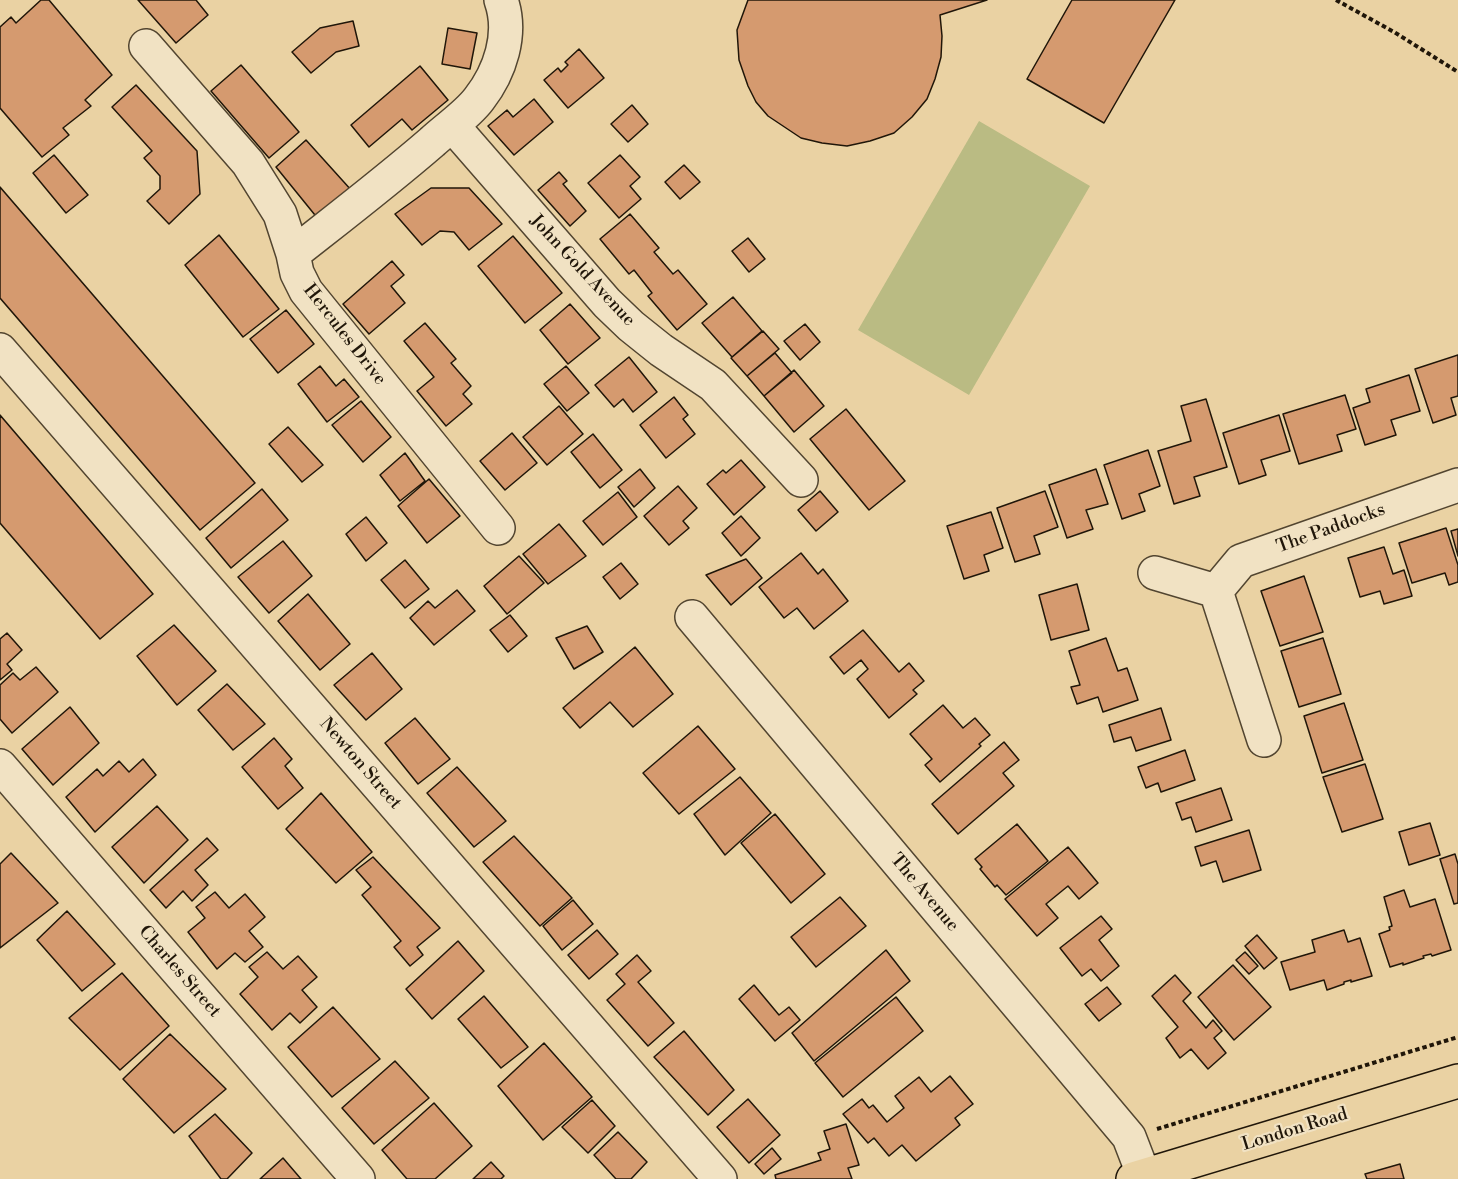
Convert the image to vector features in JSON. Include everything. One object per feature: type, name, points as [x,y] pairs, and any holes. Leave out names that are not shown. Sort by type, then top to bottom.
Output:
[{"type":"main road","name":"London Road","points":[[1138,1177],[1458,1081]]},
{"type":"street","points":[[293,254],[452,125],[478,100],[494,76],[502,56],[505,33],[501,0]]},
{"type":"street","name":"Hercules Drive","points":[[146,46],[248,163],[280,214],[297,273],[306,291],[498,528]]},
{"type":"street","name":"John Gold Avenue","points":[[452,125],[607,303],[661,350],[713,385],[801,480]]},
{"type":"street","name":"Newton Street","points":[[0,350],[720,1179]]},
{"type":"street","name":"The Paddocks","points":[[1216,591],[1241,561],[1458,485]]},
{"type":"street","points":[[1155,573],[1216,591],[1264,740]]},
{"type":"street","name":"The Avenue","points":[[692,617],[1130,1137],[1138,1177]]},
{"type":"street","name":"Charles Street","points":[[0,766],[358,1179]]},
{"type":"path","points":[[1336,0],[1394,32],[1458,72]]},
{"type":"path","points":[[1148,1132],[1458,1037]]},
{"type":"green space","points":[[979,121],[1090,186],[969,395],[858,330]]},
{"type":"building","points":[[41,0],[49,0],[112,75],[85,100],[91,106],[63,128],[69,135],[42,157],[0,108],[0,27],[11,17],[16,23]]},
{"type":"building","points":[[138,0],[196,0],[208,15],[176,43]]},
{"type":"building","points":[[748,0],[987,0],[940,15],[941,57],[935,79],[927,99],[912,117],[894,133],[847,146],[801,138],[768,116],[756,102],[739,60],[737,30]]},
{"type":"building","points":[[1072,0],[1175,0],[1104,123],[1027,79]]},
{"type":"building","points":[[353,21],[359,46],[336,52],[311,73],[292,52],[320,28]]},
{"type":"building","points":[[448,28],[477,33],[470,69],[442,64]]},
{"type":"building","points":[[579,49],[604,78],[568,108],[544,80],[558,68],[561,72],[568,65],[565,62]]},
{"type":"building","points":[[241,65],[299,132],[269,158],[211,91]]},
{"type":"building","points":[[420,66],[448,100],[412,130],[402,119],[369,147],[351,125]]},
{"type":"building","points":[[136,85],[197,151],[200,194],[169,224],[147,201],[160,189],[160,176],[144,158],[152,151],[112,107]]},
{"type":"building","points":[[534,99],[553,122],[514,155],[488,126],[507,110],[513,117]]},
{"type":"building","points":[[632,105],[648,124],[628,142],[611,124]]},
{"type":"building","points":[[306,140],[352,191],[319,220],[276,167]]},
{"type":"building","points":[[54,155],[88,195],[66,213],[33,173]]},
{"type":"building","points":[[620,155],[640,177],[630,186],[641,199],[619,218],[588,183]]},
{"type":"building","points":[[684,165],[700,182],[680,199],[665,182]]},
{"type":"building","points":[[559,172],[567,181],[563,184],[586,211],[570,226],[538,190]]},
{"type":"building","points":[[0,187],[255,483],[200,530],[0,298]]},
{"type":"building","points":[[431,188],[469,188],[502,224],[469,250],[454,232],[440,231],[422,245],[395,214]]},
{"type":"building","points":[[630,214],[659,248],[654,252],[673,274],[678,270],[707,304],[677,330],[648,296],[652,293],[634,270],[629,274],[600,239]]},
{"type":"building","points":[[219,235],[279,309],[243,337],[185,265]]},
{"type":"building","points":[[513,236],[562,293],[525,323],[478,266]]},
{"type":"building","points":[[748,238],[765,259],[749,272],[732,251]]},
{"type":"building","points":[[392,261],[404,275],[391,286],[405,303],[369,334],[343,304]]},
{"type":"building","points":[[733,297],[762,331],[732,357],[702,323]]},
{"type":"building","points":[[570,304],[600,338],[568,364],[540,330]]},
{"type":"building","points":[[286,310],[314,344],[278,373],[250,339]]},
{"type":"building","points":[[425,323],[456,359],[451,363],[471,386],[463,394],[472,404],[446,426],[417,391],[434,377],[404,341]]},
{"type":"building","points":[[805,324],[820,342],[800,360],[784,341]]},
{"type":"building","points":[[763,331],[779,349],[747,376],[731,358]]},
{"type":"building","points":[[775,353],[792,373],[764,396],[747,376]]},
{"type":"building","points":[[1458,355],[1458,396],[1451,398],[1456,415],[1433,423],[1415,369]]},
{"type":"building","points":[[629,357],[657,392],[633,412],[623,399],[614,407],[595,385]]},
{"type":"building","points":[[320,366],[336,386],[344,379],[359,397],[327,422],[298,384]]},
{"type":"building","points":[[566,366],[589,393],[567,411],[544,384]]},
{"type":"building","points":[[794,370],[824,406],[794,432],[764,396]]},
{"type":"building","points":[[1409,375],[1420,411],[1391,420],[1396,435],[1365,445],[1353,408],[1370,402],[1366,389]]},
{"type":"building","points":[[1345,395],[1356,429],[1337,435],[1342,451],[1299,464],[1283,414]]},
{"type":"building","points":[[674,397],[688,415],[683,419],[695,434],[666,458],[640,425]]},
{"type":"building","points":[[1206,399],[1227,467],[1194,477],[1200,496],[1174,504],[1158,451],[1191,441],[1181,406]]},
{"type":"building","points":[[361,401],[391,437],[363,462],[332,425]]},
{"type":"building","points":[[559,406],[583,434],[547,465],[523,437]]},
{"type":"building","points":[[846,409],[905,481],[869,510],[810,439]]},
{"type":"building","points":[[0,415],[153,594],[100,639],[0,523]]},
{"type":"building","points":[[1279,415],[1290,451],[1261,460],[1266,475],[1239,484],[1223,433]]},
{"type":"building","points":[[288,427],[323,465],[302,482],[269,444]]},
{"type":"building","points":[[512,433],[537,463],[505,490],[480,461]]},
{"type":"building","points":[[593,434],[622,470],[600,488],[571,452]]},
{"type":"building","points":[[1148,450],[1160,486],[1139,494],[1145,511],[1122,519],[1104,465]]},
{"type":"building","points":[[405,453],[425,481],[400,501],[380,475]]},
{"type":"building","points":[[741,460],[765,487],[734,515],[707,484],[723,470],[726,473]]},
{"type":"building","points":[[640,469],[655,488],[634,507],[618,487]]},
{"type":"building","points":[[1096,469],[1108,504],[1086,510],[1093,529],[1067,538],[1049,485]]},
{"type":"building","points":[[429,479],[460,516],[427,543],[398,506]]},
{"type":"building","points":[[678,486],[697,508],[683,521],[689,528],[669,545],[644,516]]},
{"type":"building","points":[[262,489],[288,520],[231,568],[206,538]]},
{"type":"building","points":[[820,491],[838,512],[816,531],[798,510]]},
{"type":"building","points":[[1045,491],[1058,527],[1034,536],[1040,554],[1015,562],[997,508]]},
{"type":"building","points":[[618,492],[637,517],[603,545],[583,521]]},
{"type":"building","points":[[991,512],[1003,548],[984,555],[989,571],[964,579],[947,526]]},
{"type":"building","points":[[741,516],[760,538],[741,556],[722,533]]},
{"type":"building","points":[[366,517],[387,543],[366,561],[346,534]]},
{"type":"building","points":[[559,524],[586,556],[548,584],[523,554]]},
{"type":"building","points":[[1446,528],[1458,565],[1458,582],[1449,585],[1445,573],[1412,583],[1399,543]]},
{"type":"building","points":[[1458,529],[1458,556],[1451,531]]},
{"type":"building","points":[[283,541],[312,576],[269,613],[238,577]]},
{"type":"building","points":[[1384,547],[1393,574],[1404,570],[1412,596],[1384,604],[1380,591],[1360,597],[1348,558]]},
{"type":"building","points":[[801,553],[818,574],[823,569],[848,601],[814,629],[797,608],[784,618],[759,587]]},
{"type":"building","points":[[519,556],[544,583],[507,614],[484,586]]},
{"type":"building","points":[[746,559],[762,578],[731,605],[706,575]]},
{"type":"building","points":[[405,560],[429,589],[405,608],[381,580]]},
{"type":"building","points":[[621,563],[638,584],[620,599],[603,577]]},
{"type":"building","points":[[1304,576],[1323,632],[1280,646],[1261,591]]},
{"type":"building","points":[[1077,584],[1089,630],[1051,640],[1039,595]]},
{"type":"building","points":[[457,590],[475,611],[434,645],[410,618],[428,601],[435,608]]},
{"type":"building","points":[[308,594],[350,644],[320,670],[278,621]]},
{"type":"building","points":[[510,615],[527,636],[508,652],[490,630]]},
{"type":"building","points":[[174,625],[216,671],[177,705],[137,656]]},
{"type":"building","points":[[587,626],[603,652],[574,669],[556,638]]},
{"type":"building","points":[[863,630],[899,672],[909,663],[924,681],[913,690],[917,694],[889,718],[857,679],[868,669],[861,660],[844,674],[830,657]]},
{"type":"building","points":[[7,633],[22,650],[7,664],[12,670],[0,680],[0,639]]},
{"type":"building","points":[[1106,638],[1118,671],[1127,668],[1138,700],[1103,712],[1098,697],[1077,704],[1071,687],[1080,685],[1069,651]]},
{"type":"building","points":[[1323,638],[1341,694],[1299,707],[1281,651]]},
{"type":"building","points":[[635,647],[673,694],[633,727],[610,702],[580,728],[563,708]]},
{"type":"building","points":[[372,653],[402,689],[366,720],[334,685]]},
{"type":"building","points":[[36,667],[58,692],[12,733],[0,719],[0,685],[13,673],[20,680]]},
{"type":"building","points":[[227,684],[265,724],[233,750],[198,710]]},
{"type":"building","points":[[1344,703],[1363,760],[1322,773],[1304,716]]},
{"type":"building","points":[[943,705],[963,728],[975,718],[990,735],[979,744],[981,746],[940,782],[925,765],[932,759],[910,734]]},
{"type":"building","points":[[70,707],[99,743],[53,785],[22,749]]},
{"type":"building","points":[[1161,708],[1171,740],[1136,751],[1131,737],[1114,742],[1109,725]]},
{"type":"building","points":[[415,718],[450,759],[418,784],[385,743]]},
{"type":"building","points":[[698,726],[735,769],[679,814],[643,773]]},
{"type":"building","points":[[274,738],[292,759],[285,766],[303,788],[278,809],[242,767]]},
{"type":"building","points":[[1004,742],[1019,760],[1003,773],[1014,786],[958,834],[932,804]]},
{"type":"building","points":[[1185,750],[1195,780],[1161,792],[1158,783],[1146,788],[1138,767]]},
{"type":"building","points":[[143,759],[156,775],[95,832],[66,797],[97,769],[103,776],[119,761],[129,772]]},
{"type":"building","points":[[1365,764],[1383,819],[1342,832],[1323,777]]},
{"type":"building","points":[[457,767],[506,821],[474,847],[427,793]]},
{"type":"building","points":[[740,777],[771,813],[725,855],[694,814]]},
{"type":"building","points":[[1221,788],[1232,820],[1196,832],[1191,817],[1182,820],[1176,803]]},
{"type":"building","points":[[321,793],[372,852],[336,883],[286,829]]},
{"type":"building","points":[[157,806],[188,840],[144,883],[112,847]]},
{"type":"building","points":[[775,814],[825,874],[791,903],[741,843]]},
{"type":"building","points":[[1430,823],[1440,855],[1409,865],[1399,832]]},
{"type":"building","points":[[1017,824],[1048,861],[1006,895],[997,885],[995,887],[975,859]]},
{"type":"building","points":[[1249,830],[1261,870],[1223,882],[1216,861],[1201,866],[1195,847]]},
{"type":"building","points":[[514,836],[572,898],[540,926],[483,862]]},
{"type":"building","points":[[207,838],[218,850],[195,870],[208,885],[192,901],[183,891],[166,908],[150,890]]},
{"type":"building","points":[[1068,847],[1098,883],[1079,899],[1068,886],[1046,904],[1058,918],[1037,936],[1005,899]]},
{"type":"building","points":[[11,853],[58,903],[0,948],[0,864]]},
{"type":"building","points":[[1455,854],[1458,864],[1458,903],[1454,904],[1440,859]]},
{"type":"building","points":[[373,857],[440,928],[417,947],[423,955],[410,966],[394,947],[401,941],[362,895],[371,887],[356,870]]},
{"type":"building","points":[[1404,890],[1410,907],[1435,899],[1451,950],[1390,967],[1379,934],[1390,930],[1389,927],[1392,926],[1384,897]]},
{"type":"building","points":[[215,892],[229,908],[245,894],[265,917],[249,931],[263,947],[245,962],[235,953],[217,969],[188,932],[205,918],[196,907]]},
{"type":"building","points":[[840,897],[866,926],[816,967],[791,937]]},
{"type":"building","points":[[573,900],[593,924],[562,950],[543,926]]},
{"type":"building","points":[[67,911],[115,964],[82,991],[37,940]]},
{"type":"building","points":[[1101,916],[1112,929],[1099,940],[1119,966],[1101,981],[1091,969],[1082,976],[1060,948]]},
{"type":"building","points":[[597,930],[618,954],[589,979],[568,955]]},
{"type":"building","points":[[1344,930],[1348,942],[1360,938],[1372,976],[1344,982],[1344,984],[1327,990],[1324,980],[1290,990],[1281,962],[1315,952],[1312,940]]},
{"type":"building","points":[[1257,935],[1277,958],[1264,969],[1245,946]]},
{"type":"building","points":[[458,941],[484,971],[432,1019],[406,989]]},
{"type":"building","points":[[886,950],[910,981],[814,1061],[792,1033]]},
{"type":"building","points":[[267,952],[283,969],[298,956],[317,977],[302,990],[317,1007],[300,1023],[290,1013],[272,1030],[240,994],[258,977],[249,967]]},
{"type":"building","points":[[1245,952],[1258,966],[1249,974],[1236,960]]},
{"type":"building","points":[[637,955],[651,971],[638,982],[674,1023],[648,1046],[607,1000],[625,984],[616,974]]},
{"type":"building","points":[[1233,965],[1271,1007],[1234,1040],[1198,997]]},
{"type":"building","points":[[122,973],[169,1026],[120,1070],[69,1018]]},
{"type":"building","points":[[1175,975],[1191,993],[1183,1001],[1206,1028],[1213,1020],[1222,1031],[1214,1038],[1226,1053],[1208,1069],[1191,1049],[1180,1058],[1166,1038],[1178,1027],[1152,996]]},
{"type":"building","points":[[754,985],[779,1015],[789,1007],[800,1020],[775,1041],[739,999]]},
{"type":"building","points":[[1107,987],[1121,1004],[1099,1021],[1085,1004]]},
{"type":"building","points":[[484,996],[528,1047],[501,1068],[458,1019]]},
{"type":"building","points":[[896,997],[923,1031],[843,1097],[815,1063]]},
{"type":"building","points":[[333,1007],[380,1059],[332,1097],[288,1047]]},
{"type":"building","points":[[684,1031],[734,1090],[708,1115],[654,1057]]},
{"type":"building","points":[[170,1034],[226,1089],[174,1133],[123,1079]]},
{"type":"building","points":[[544,1043],[592,1097],[543,1140],[498,1086]]},
{"type":"building","points":[[395,1061],[429,1098],[374,1144],[342,1108]]},
{"type":"building","points":[[950,1076],[973,1104],[955,1118],[960,1125],[916,1161],[902,1145],[889,1156],[874,1138],[868,1143],[843,1114],[862,1099],[869,1108],[873,1105],[887,1122],[904,1108],[895,1096],[919,1077],[931,1092]]},
{"type":"building","points":[[748,1099],[780,1135],[749,1163],[717,1127]]},
{"type":"building","points":[[592,1100],[615,1126],[588,1153],[562,1127]]},
{"type":"building","points":[[434,1103],[472,1146],[435,1179],[407,1179],[382,1150]]},
{"type":"building","points":[[215,1114],[252,1153],[227,1179],[221,1179],[189,1136]]},
{"type":"building","points":[[846,1124],[859,1165],[848,1168],[852,1179],[776,1179],[775,1175],[821,1160],[818,1153],[830,1149],[824,1131]]},
{"type":"building","points":[[618,1132],[647,1162],[631,1179],[616,1179],[594,1155]]},
{"type":"building","points":[[772,1148],[781,1159],[764,1174],[755,1164]]},
{"type":"building","points":[[283,1158],[301,1179],[260,1179]]},
{"type":"building","points":[[491,1162],[504,1176],[501,1179],[473,1179]]},
{"type":"building","points":[[1400,1164],[1404,1179],[1367,1179],[1365,1174]]}]
